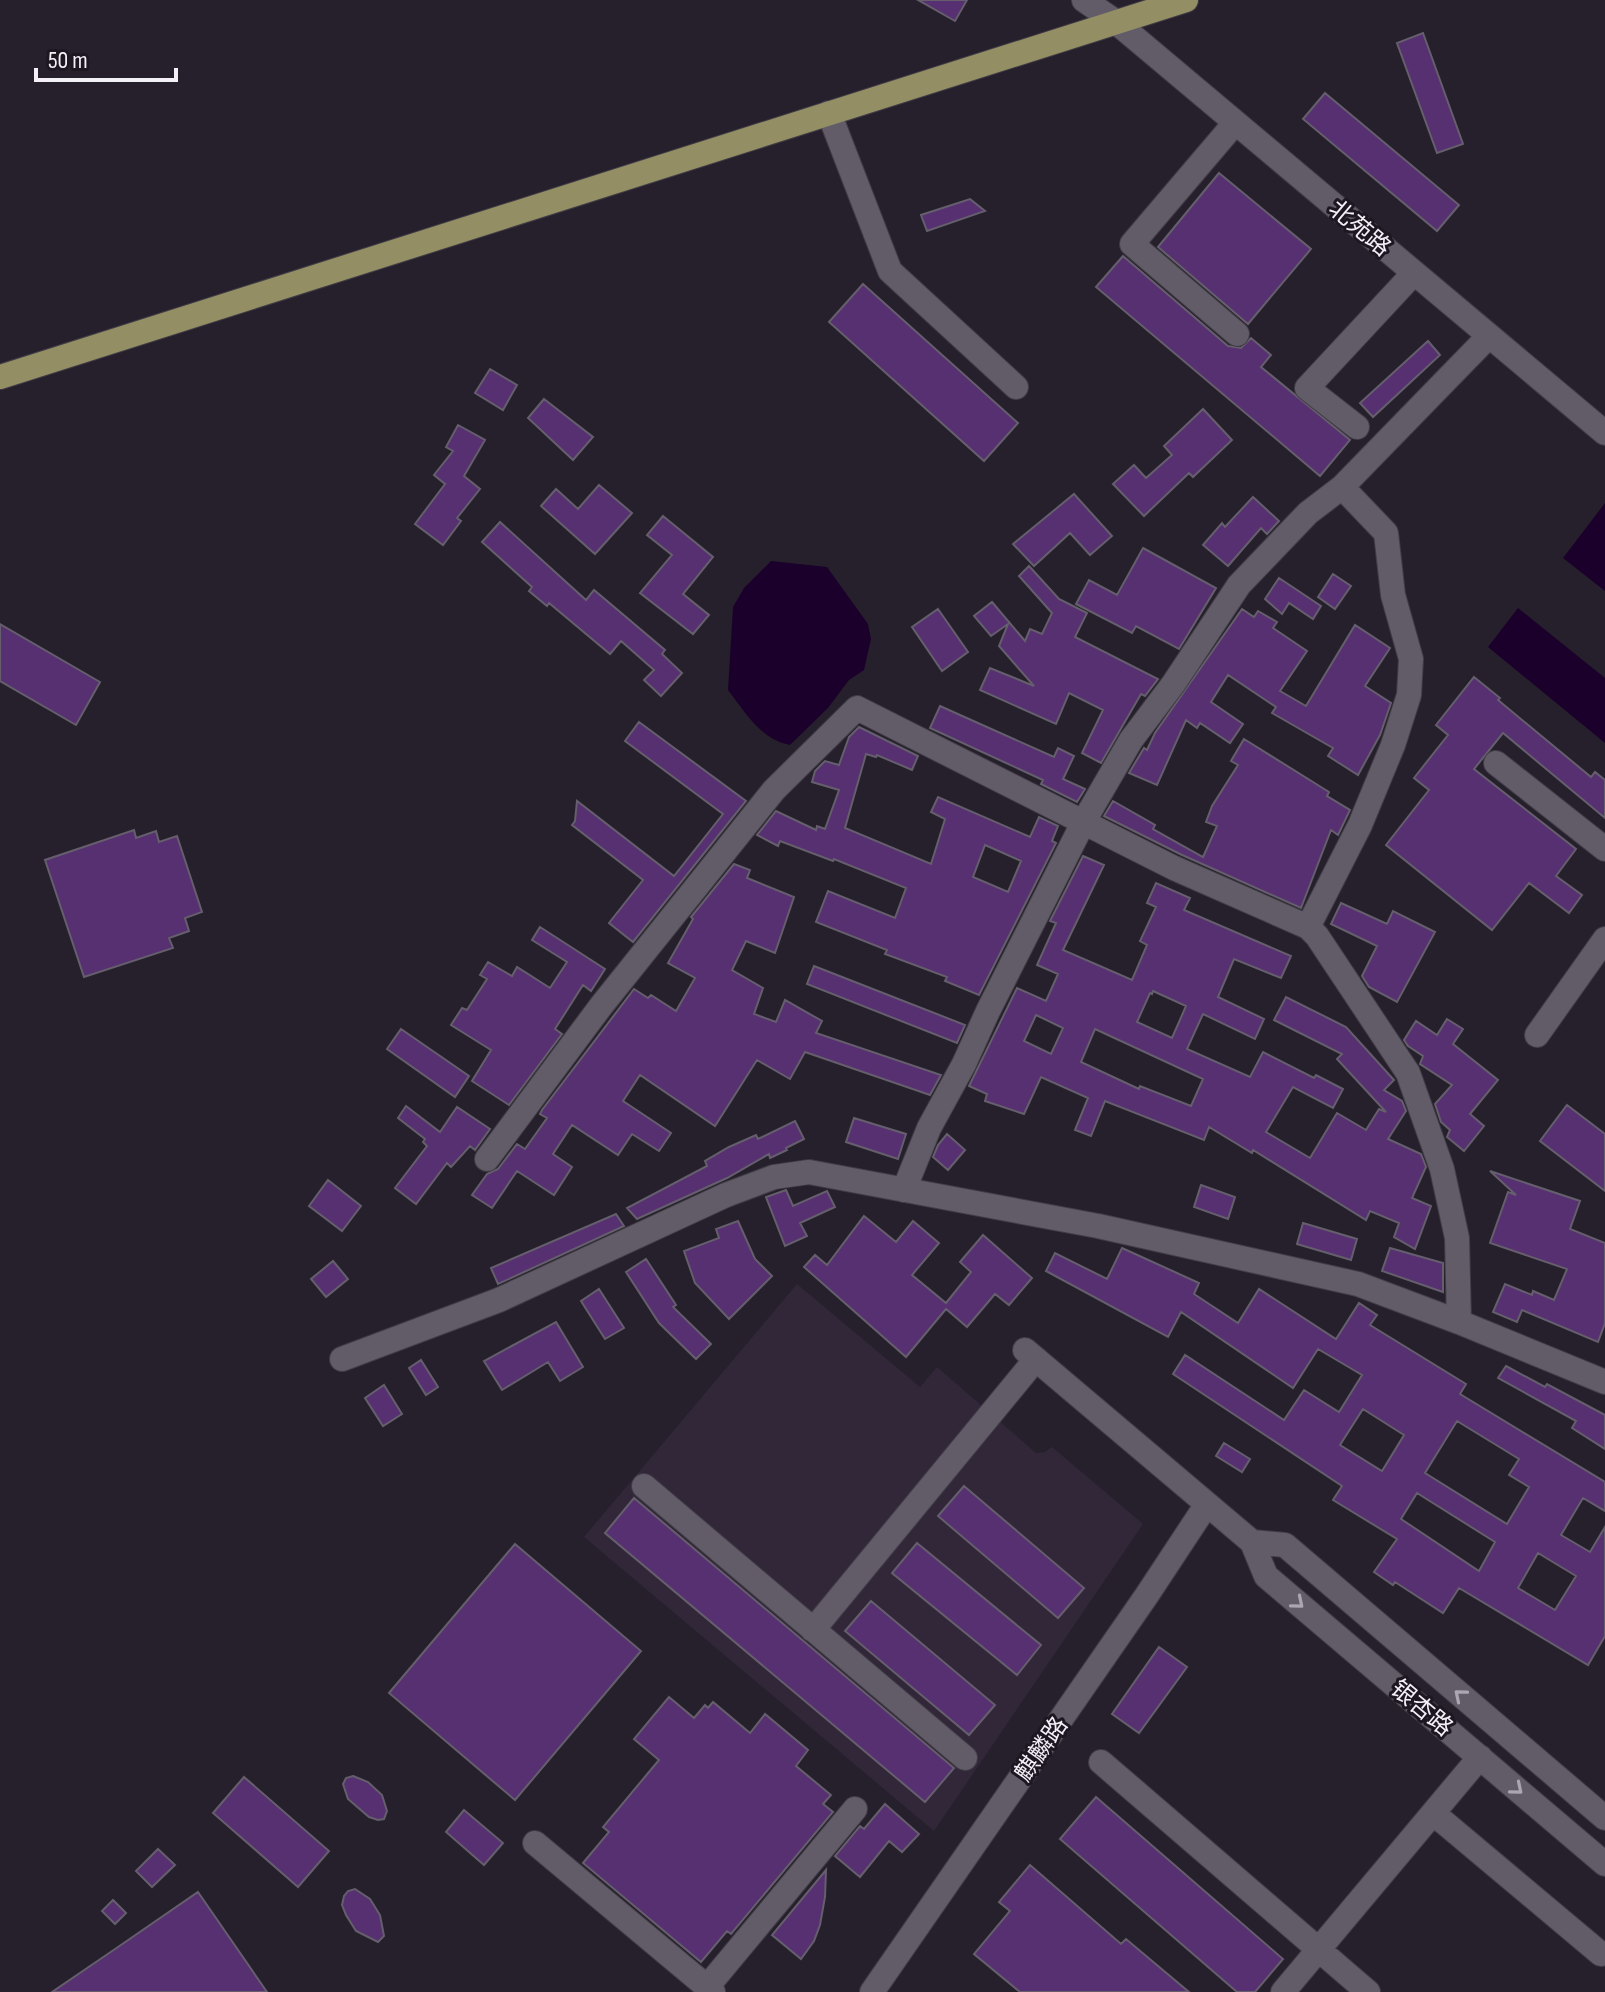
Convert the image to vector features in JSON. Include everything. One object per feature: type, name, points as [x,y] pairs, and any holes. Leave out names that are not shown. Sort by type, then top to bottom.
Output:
[{"type":"main road","points":[[0,377],[1186,0]]},
{"type":"street","name":"北苑路","points":[[1084,0],[1116,22],[1605,433]]},
{"type":"street","points":[[829,113],[890,271],[1016,387]]},
{"type":"street","points":[[1235,123],[1132,244],[1237,334]]},
{"type":"street","points":[[1357,427],[1307,388],[1414,273]]},
{"type":"street","points":[[904,1190],[929,1128],[1084,821],[1131,740],[1174,683],[1239,585],[1308,513],[1342,487],[1489,336]]},
{"type":"street","points":[[1308,927],[1360,825],[1393,745],[1409,695],[1411,659],[1393,595],[1386,533],[1342,487]]},
{"type":"street","points":[[487,1159],[601,1006],[774,790],[857,708],[1174,868],[1308,927],[1317,936],[1408,1073],[1442,1169],[1457,1238],[1459,1322]]},
{"type":"street","points":[[1496,763],[1605,849]]},
{"type":"street","points":[[1537,1035],[1605,939]]},
{"type":"street","points":[[342,1359],[499,1300],[726,1195],[774,1177],[809,1172],[1098,1226],[1358,1284],[1605,1382]]},
{"type":"street","name":"银杏路","points":[[813,1630],[1031,1354],[1252,1542],[1266,1576],[1605,1864]]},
{"type":"street","points":[[644,1486],[965,1758]]},
{"type":"street","name":"麒麟路","points":[[872,1992],[1207,1504]]},
{"type":"street","name":"银杏路","points":[[1252,1542],[1285,1545],[1605,1818]]},
{"type":"street","points":[[1283,1992],[1480,1757]]},
{"type":"street","points":[[1101,1762],[1368,1992]]},
{"type":"street","points":[[535,1843],[710,1990],[855,1809]]},
{"type":"street","points":[[1433,1813],[1601,1954]]},
{"type":"shaded area","points":[[1605,503],[1605,591],[1563,558]]},
{"type":"shaded area","points":[[771,561],[827,567],[868,624],[871,639],[864,670],[849,680],[828,708],[790,745],[762,731],[728,690],[733,607],[744,588]]},
{"type":"shaded area","points":[[1518,608],[1605,678],[1605,743],[1488,647]]},
{"type":"shaded area","points":[[797,1284],[920,1387],[937,1367],[1036,1453],[1052,1447],[1143,1524],[934,1831],[584,1537]]},
{"type":"building","points":[[918,0],[967,0],[955,21]]},
{"type":"building","points":[[1423,33],[1463,144],[1437,153],[1397,43]]},
{"type":"building","points":[[1325,93],[1459,205],[1437,231],[1303,119]]},
{"type":"building","points":[[1219,173],[1311,249],[1248,324],[1158,247]]},
{"type":"building","points":[[970,199],[985,211],[927,231],[921,215]]},
{"type":"building","points":[[1123,256],[1228,346],[1241,348],[1251,338],[1271,355],[1261,367],[1350,440],[1320,476],[1096,287]]},
{"type":"building","points":[[863,284],[1018,423],[984,461],[829,322]]},
{"type":"building","points":[[1428,341],[1440,355],[1373,417],[1360,403]]},
{"type":"building","points":[[490,369],[517,385],[503,410],[475,393]]},
{"type":"building","points":[[544,399],[593,437],[573,460],[528,418]]},
{"type":"building","points":[[1203,409],[1232,440],[1193,477],[1189,473],[1144,516],[1113,484],[1134,465],[1146,478],[1172,455],[1164,446]]},
{"type":"building","points":[[458,425],[485,440],[464,476],[480,489],[457,518],[461,521],[443,545],[415,524],[445,484],[434,475],[453,451],[446,447]]},
{"type":"building","points":[[599,485],[632,513],[595,554],[541,506],[556,489],[578,509]]},
{"type":"building","points":[[1074,494],[1112,536],[1090,555],[1070,533],[1034,566],[1013,544]]},
{"type":"building","points":[[1253,497],[1279,521],[1267,534],[1261,528],[1228,566],[1203,545],[1222,523],[1225,527]]},
{"type":"building","points":[[663,516],[713,557],[683,594],[709,615],[693,634],[640,593],[672,555],[647,535]]},
{"type":"building","points":[[500,522],[586,600],[594,590],[665,650],[662,654],[682,673],[661,696],[644,680],[654,670],[621,641],[610,654],[549,603],[547,606],[529,591],[532,587],[482,542]]},
{"type":"building","points":[[1143,548],[1216,588],[1179,649],[1136,626],[1132,633],[1076,604],[1089,580],[1117,595]]},
{"type":"building","points":[[1029,566],[1059,599],[1087,613],[1075,637],[1158,679],[1145,696],[1141,694],[1101,763],[1082,753],[1103,710],[1069,693],[1056,724],[980,690],[990,668],[1034,686],[999,646],[1008,624],[991,636],[974,616],[992,602],[1025,641],[1030,629],[1042,634],[1052,613],[1019,576]]},
{"type":"building","points":[[1333,574],[1351,586],[1335,609],[1318,597]]},
{"type":"building","points":[[1279,578],[1321,606],[1313,619],[1289,603],[1282,614],[1265,599]]},
{"type":"building","points":[[938,609],[968,652],[942,671],[912,627]]},
{"type":"building","points":[[1242,609],[1254,617],[1258,611],[1277,622],[1273,628],[1307,651],[1280,691],[1306,706],[1355,625],[1390,648],[1365,686],[1391,703],[1380,735],[1358,775],[1328,756],[1333,748],[1272,713],[1276,707],[1228,675],[1211,702],[1243,724],[1230,743],[1200,723],[1197,728],[1186,720],[1157,785],[1129,773]]},
{"type":"building","points":[[0,624],[100,682],[76,725],[0,681]]},
{"type":"building","points":[[1474,677],[1591,777],[1595,772],[1605,780],[1605,818],[1503,733],[1474,769],[1576,849],[1556,876],[1582,895],[1569,913],[1529,883],[1492,930],[1386,845],[1429,790],[1414,778],[1448,735],[1436,725]]},
{"type":"building","points":[[940,706],[1054,757],[1058,748],[1074,756],[1063,779],[1085,789],[1077,802],[1041,784],[1043,780],[930,728]]},
{"type":"building","points":[[639,722],[746,801],[633,942],[609,923],[643,880],[572,825],[577,801],[674,876],[723,814],[625,741]]},
{"type":"building","points":[[859,727],[918,756],[912,770],[877,755],[866,754],[845,828],[931,864],[945,819],[931,812],[938,797],[1030,837],[1039,817],[1058,826],[1052,841],[1056,843],[979,995],[945,981],[947,977],[885,954],[887,950],[816,922],[828,891],[895,918],[906,888],[780,841],[778,846],[757,835],[776,811],[816,830],[817,826],[825,829],[839,790],[812,782],[815,771],[825,761],[839,765],[849,737]],"holes":[[[985,845],[1021,861],[1008,892],[973,877]]]},
{"type":"building","points":[[1244,739],[1329,792],[1327,796],[1350,810],[1338,835],[1331,830],[1301,908],[1104,816],[1113,801],[1155,825],[1153,829],[1203,857],[1217,826],[1206,822],[1212,806],[1238,765],[1231,761]]},
{"type":"building","points":[[134,830],[136,838],[156,831],[159,842],[177,836],[202,912],[185,918],[189,931],[169,938],[173,948],[84,977],[45,860]]},
{"type":"building","points":[[1083,856],[1104,865],[1063,950],[1132,980],[1147,945],[1140,941],[1156,907],[1147,903],[1156,883],[1190,898],[1184,910],[1291,956],[1281,978],[1234,959],[1218,997],[1264,1019],[1255,1039],[1203,1014],[1187,1049],[1250,1077],[1263,1052],[1343,1089],[1333,1108],[1293,1087],[1266,1132],[1310,1158],[1337,1113],[1366,1130],[1379,1109],[1386,1112],[1337,1059],[1342,1054],[1274,1020],[1286,997],[1346,1027],[1394,1080],[1384,1090],[1402,1101],[1406,1111],[1388,1139],[1421,1154],[1426,1167],[1412,1198],[1431,1206],[1415,1249],[1394,1237],[1399,1223],[1370,1211],[1366,1220],[1253,1150],[1252,1153],[1209,1127],[1204,1140],[1105,1101],[1091,1136],[1075,1130],[1088,1098],[1041,1077],[1024,1114],[985,1101],[987,1094],[969,1086],[1017,988],[1046,1001],[1058,974],[1037,965],[1056,923],[1050,921]],"holes":[[[1153,991],[1186,1006],[1172,1038],[1137,1022]],[[1036,1015],[1063,1028],[1051,1054],[1024,1041]],[[1095,1029],[1203,1079],[1191,1106],[1140,1086],[1139,1089],[1081,1062]]]},
{"type":"building","points":[[734,864],[750,870],[747,878],[794,897],[775,953],[746,941],[732,970],[763,988],[754,1014],[776,1022],[785,1000],[822,1021],[816,1033],[941,1075],[930,1095],[805,1052],[790,1079],[757,1060],[715,1126],[640,1075],[623,1101],[671,1133],[659,1151],[632,1134],[618,1155],[572,1125],[553,1154],[572,1167],[554,1195],[517,1171],[492,1208],[472,1195],[487,1174],[498,1169],[517,1144],[525,1149],[547,1118],[540,1114],[542,1110],[634,989],[648,998],[651,995],[676,1011],[695,978],[668,963],[693,919],[691,917]]},
{"type":"building","points":[[1341,903],[1387,924],[1393,911],[1435,932],[1397,1002],[1369,987],[1362,976],[1377,946],[1331,924]]},
{"type":"building","points":[[540,927],[605,969],[591,991],[583,985],[555,1029],[562,1034],[509,1105],[472,1081],[491,1050],[451,1025],[462,1008],[467,1010],[487,979],[480,975],[488,962],[512,976],[517,967],[550,988],[567,962],[532,940]]},
{"type":"building","points":[[814,966],[965,1025],[957,1043],[807,984]]},
{"type":"building","points":[[1447,1019],[1463,1029],[1453,1044],[1498,1080],[1470,1114],[1484,1126],[1464,1151],[1447,1137],[1450,1130],[1441,1122],[1435,1104],[1452,1085],[1420,1064],[1423,1056],[1404,1040],[1416,1021],[1437,1035]]},
{"type":"building","points":[[401,1029],[469,1076],[455,1097],[387,1049]]},
{"type":"building","points":[[1567,1105],[1605,1134],[1605,1191],[1540,1141]]},
{"type":"building","points":[[406,1106],[440,1132],[457,1107],[490,1129],[475,1150],[470,1146],[451,1167],[447,1163],[416,1204],[395,1188],[427,1146],[423,1142],[425,1139],[398,1118]]},
{"type":"building","points":[[854,1118],[906,1134],[898,1159],[846,1142]]},
{"type":"building","points":[[795,1121],[804,1139],[787,1150],[770,1158],[769,1154],[727,1178],[637,1219],[627,1208],[707,1166],[705,1161],[729,1147],[756,1135],[758,1139]]},
{"type":"building","points":[[947,1134],[965,1150],[948,1170],[933,1157]]},
{"type":"building","points":[[1490,1171],[1580,1201],[1570,1229],[1605,1243],[1605,1323],[1598,1342],[1522,1310],[1517,1322],[1493,1312],[1505,1284],[1554,1300],[1567,1269],[1490,1243],[1508,1192],[1516,1195]]},
{"type":"building","points":[[328,1180],[361,1206],[342,1231],[309,1206]]},
{"type":"building","points":[[1201,1185],[1235,1197],[1228,1219],[1194,1207]]},
{"type":"building","points":[[786,1190],[793,1206],[827,1191],[835,1207],[800,1223],[807,1236],[785,1246],[766,1197]]},
{"type":"building","points":[[616,1214],[624,1226],[498,1284],[491,1268]]},
{"type":"building","points":[[864,1216],[896,1242],[913,1221],[939,1243],[912,1275],[946,1303],[971,1272],[960,1262],[983,1235],[1032,1278],[1009,1305],[995,1294],[967,1327],[946,1309],[906,1357],[804,1267],[815,1255],[827,1265]]},
{"type":"building","points":[[738,1221],[755,1259],[772,1276],[729,1319],[695,1283],[684,1251],[719,1238],[716,1229]]},
{"type":"building","points":[[1303,1223],[1357,1239],[1351,1260],[1297,1244]]},
{"type":"building","points":[[1122,1248],[1199,1283],[1194,1294],[1238,1323],[1259,1289],[1336,1339],[1359,1303],[1377,1315],[1370,1325],[1466,1384],[1460,1394],[1605,1482],[1605,1511],[1583,1498],[1561,1535],[1590,1552],[1605,1527],[1605,1636],[1588,1665],[1459,1588],[1443,1613],[1374,1572],[1397,1539],[1333,1500],[1342,1486],[1173,1374],[1185,1355],[1284,1420],[1304,1390],[1339,1412],[1362,1375],[1318,1349],[1293,1388],[1181,1312],[1168,1337],[1046,1271],[1055,1253],[1107,1279]],"holes":[[[1363,1409],[1404,1435],[1382,1471],[1340,1445]],[[1457,1421],[1519,1459],[1509,1475],[1529,1487],[1507,1524],[1425,1473]],[[1417,1493],[1495,1542],[1479,1571],[1401,1519]],[[1538,1553],[1576,1576],[1555,1610],[1518,1588]]]},
{"type":"building","points":[[1390,1248],[1443,1263],[1443,1292],[1382,1271]]},
{"type":"building","points":[[646,1259],[676,1305],[673,1307],[711,1344],[696,1359],[659,1323],[626,1272]]},
{"type":"building","points":[[333,1261],[348,1279],[326,1297],[311,1279]]},
{"type":"building","points":[[599,1289],[624,1328],[605,1339],[581,1301]]},
{"type":"building","points":[[556,1322],[583,1367],[560,1381],[548,1362],[502,1390],[484,1361]]},
{"type":"building","points":[[421,1360],[438,1387],[426,1395],[409,1368]]},
{"type":"building","points":[[1506,1366],[1605,1415],[1605,1449],[1572,1428],[1576,1421],[1498,1378]]},
{"type":"building","points":[[384,1385],[402,1414],[383,1426],[365,1398]]},
{"type":"building","points":[[1224,1443],[1250,1459],[1242,1472],[1216,1456]]},
{"type":"building","points":[[964,1486],[1084,1588],[1058,1618],[938,1516]]},
{"type":"building","points":[[634,1498],[954,1768],[925,1802],[605,1533]]},
{"type":"building","points":[[917,1543],[1041,1645],[1017,1675],[892,1573]]},
{"type":"building","points":[[515,1544],[641,1651],[515,1800],[389,1693]]},
{"type":"building","points":[[871,1601],[995,1705],[969,1735],[845,1631]]},
{"type":"building","points":[[1159,1647],[1187,1667],[1139,1733],[1112,1714]]},
{"type":"building","points":[[669,1697],[694,1718],[705,1705],[708,1708],[713,1702],[750,1733],[765,1714],[808,1750],[796,1766],[831,1795],[823,1804],[833,1812],[731,1934],[727,1931],[701,1962],[583,1863],[609,1832],[603,1827],[659,1760],[634,1739]]},
{"type":"building","points":[[353,1776],[368,1782],[382,1795],[387,1811],[384,1819],[369,1817],[348,1799],[343,1784],[346,1778]]},
{"type":"building","points":[[244,1777],[329,1851],[298,1887],[213,1813]]},
{"type":"building","points":[[1096,1797],[1283,1959],[1255,1992],[1237,1992],[1060,1839]]},
{"type":"building","points":[[885,1804],[919,1834],[902,1852],[889,1841],[860,1877],[835,1856],[860,1826],[864,1829]]},
{"type":"building","points":[[464,1810],[503,1843],[484,1865],[446,1832]]},
{"type":"building","points":[[158,1849],[175,1865],[152,1887],[136,1871]]},
{"type":"building","points":[[1030,1865],[1121,1944],[1126,1939],[1189,1992],[1020,1992],[974,1954],[1010,1911],[999,1902]]},
{"type":"building","points":[[826,1870],[820,1925],[814,1941],[801,1959],[772,1935]]},
{"type":"building","points":[[355,1889],[370,1899],[380,1915],[384,1936],[378,1942],[356,1931],[346,1915],[342,1905],[344,1896]]},
{"type":"building","points":[[198,1892],[267,1992],[52,1992],[118,1947]]},
{"type":"building","points":[[113,1900],[126,1913],[115,1924],[102,1911]]}]
